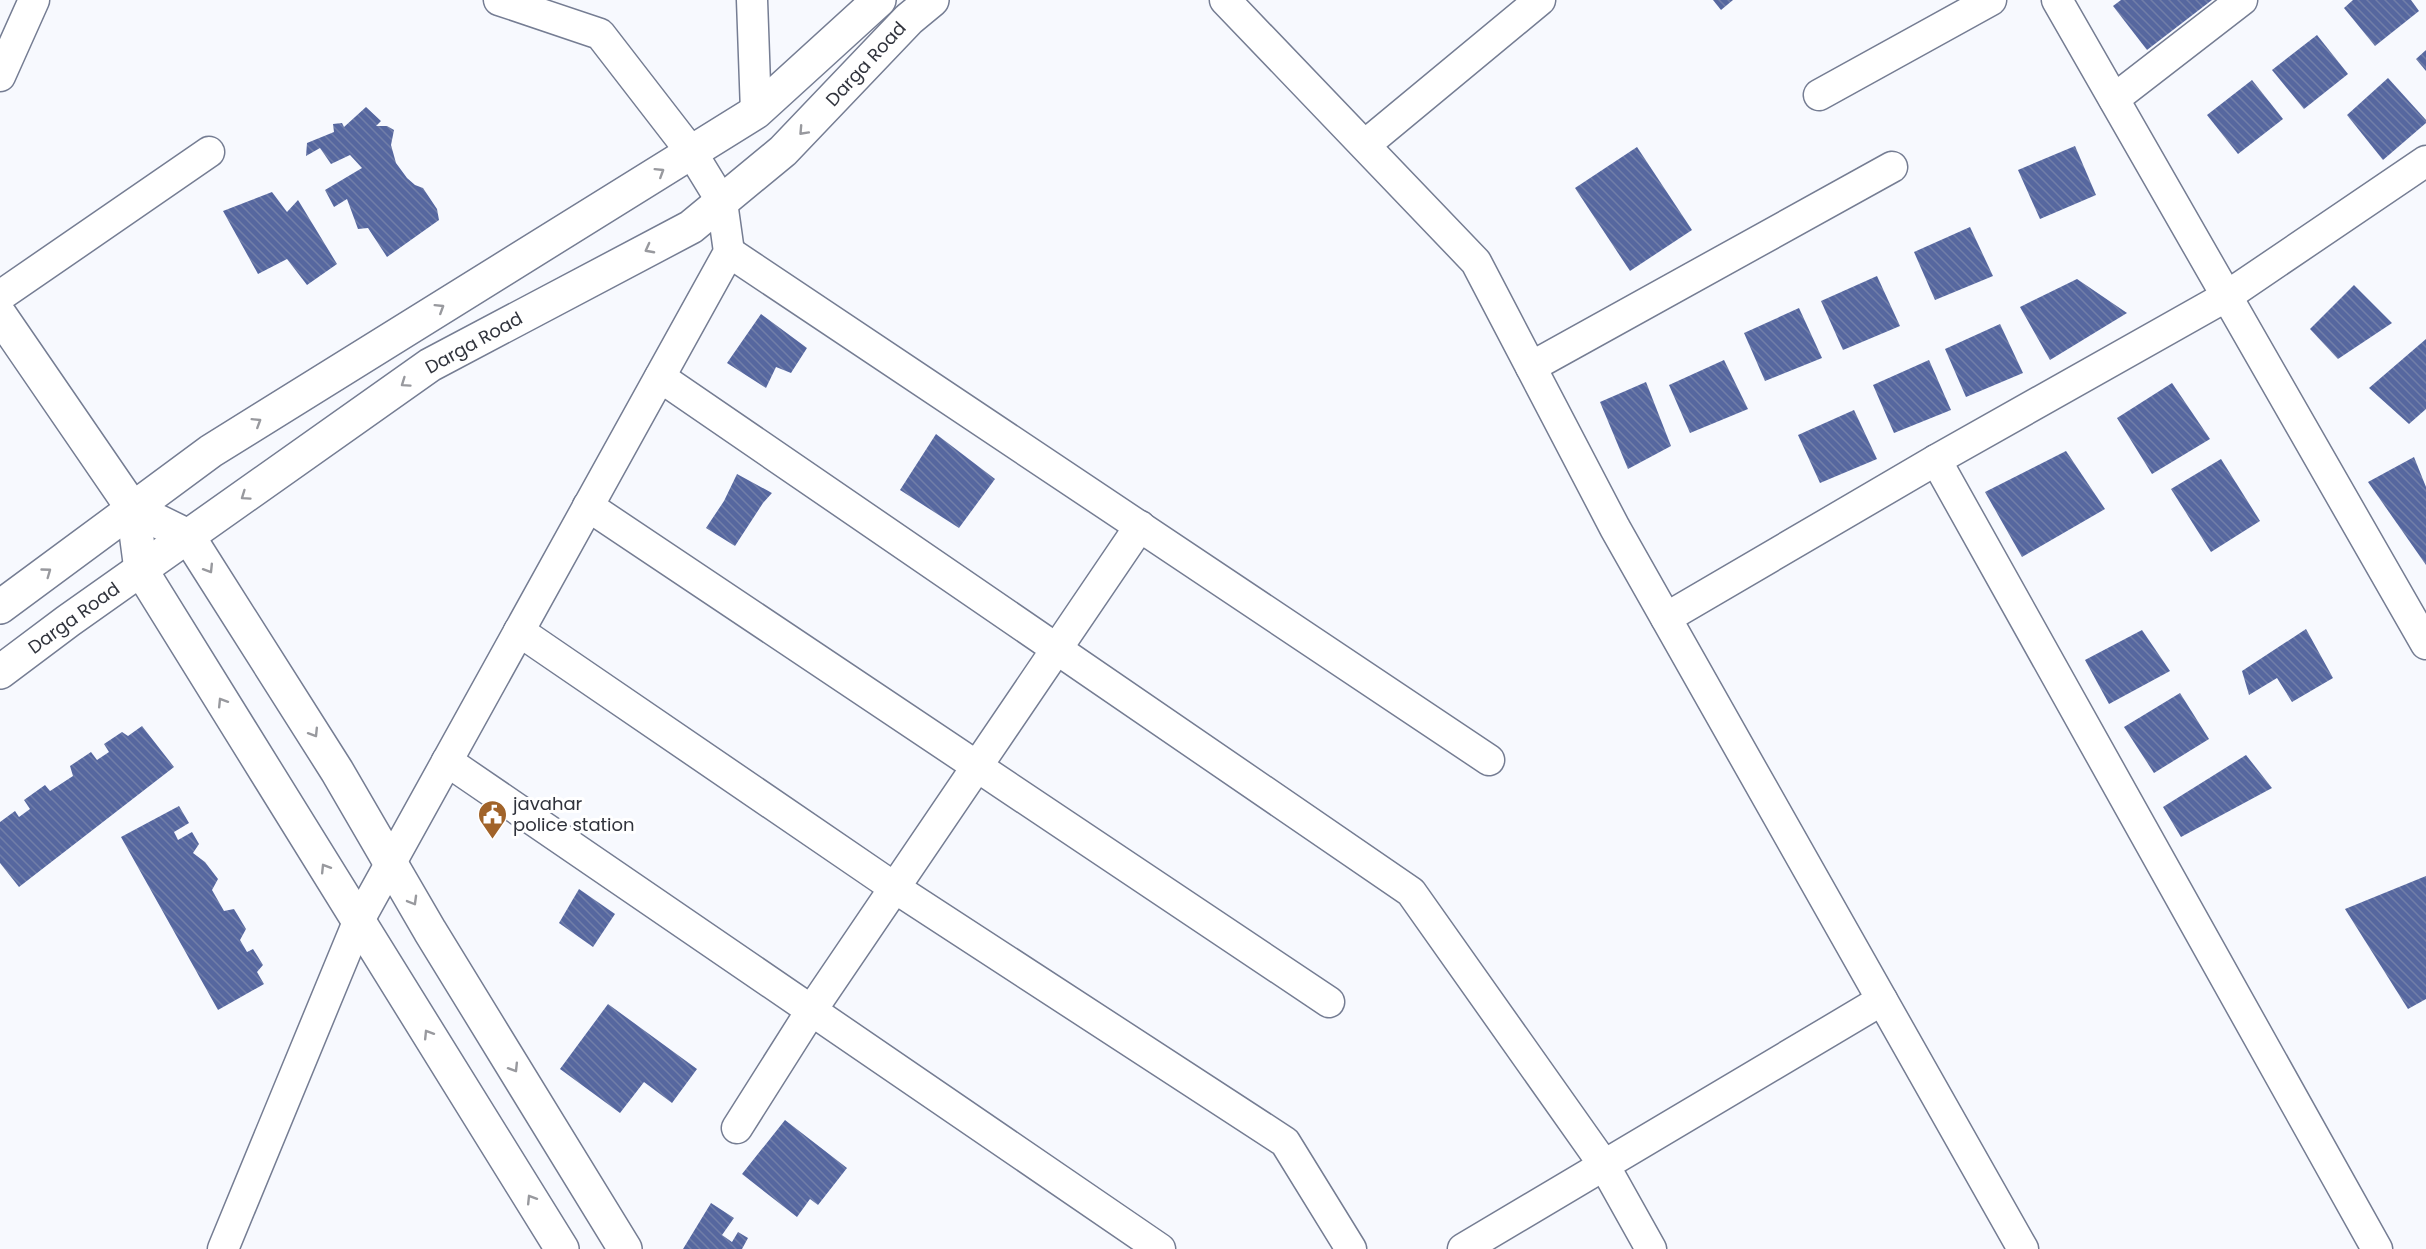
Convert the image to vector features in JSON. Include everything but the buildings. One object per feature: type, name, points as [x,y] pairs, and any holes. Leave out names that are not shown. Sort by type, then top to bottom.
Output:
[{"type":"main road","name":"Darga Road","points":[[0,607],[211,451],[756,112],[879,0]]},
{"type":"main road","name":"Darga Road","points":[[0,672],[188,536],[430,366],[691,227],[783,151],[909,19],[932,0]]},
{"type":"main road","points":[[0,315],[133,509],[141,570],[562,1249]]},
{"type":"main road","points":[[133,509],[188,536],[338,771],[430,931],[625,1249]]},
{"type":"street","points":[[0,76],[34,0]]},
{"type":"street","points":[[223,1249],[358,922],[729,252],[722,202],[692,153],[600,34],[499,0]]},
{"type":"street","points":[[752,0],[756,112]]},
{"type":"street","points":[[1225,0],[1476,262],[1615,528],[2023,1249]]},
{"type":"street","points":[[1365,146],[1540,0]]},
{"type":"street","points":[[1820,95],[1991,0]]},
{"type":"street","points":[[2057,0],[2426,644]]},
{"type":"street","points":[[2114,99],[2242,0]]},
{"type":"street","points":[[0,296],[209,152]]},
{"type":"street","points":[[1666,618],[1936,460],[2227,296],[2426,162]]},
{"type":"street","points":[[1531,367],[1892,167]]},
{"type":"street","points":[[729,252],[1489,760]]},
{"type":"street","points":[[660,376],[1411,892],[1604,1165],[1652,1249]]},
{"type":"street","points":[[1936,460],[2378,1249]]},
{"type":"street","points":[[588,506],[1329,1002]]},
{"type":"street","points":[[737,1128],[811,1011],[1140,526]]},
{"type":"street","points":[[519,631],[895,888],[1285,1142],[1351,1249]]},
{"type":"street","points":[[447,761],[1160,1249]]},
{"type":"street","points":[[1463,1249],[1882,1000]]},
{"type":"place","name":"javahar police station","points":[[492,840]]}]
